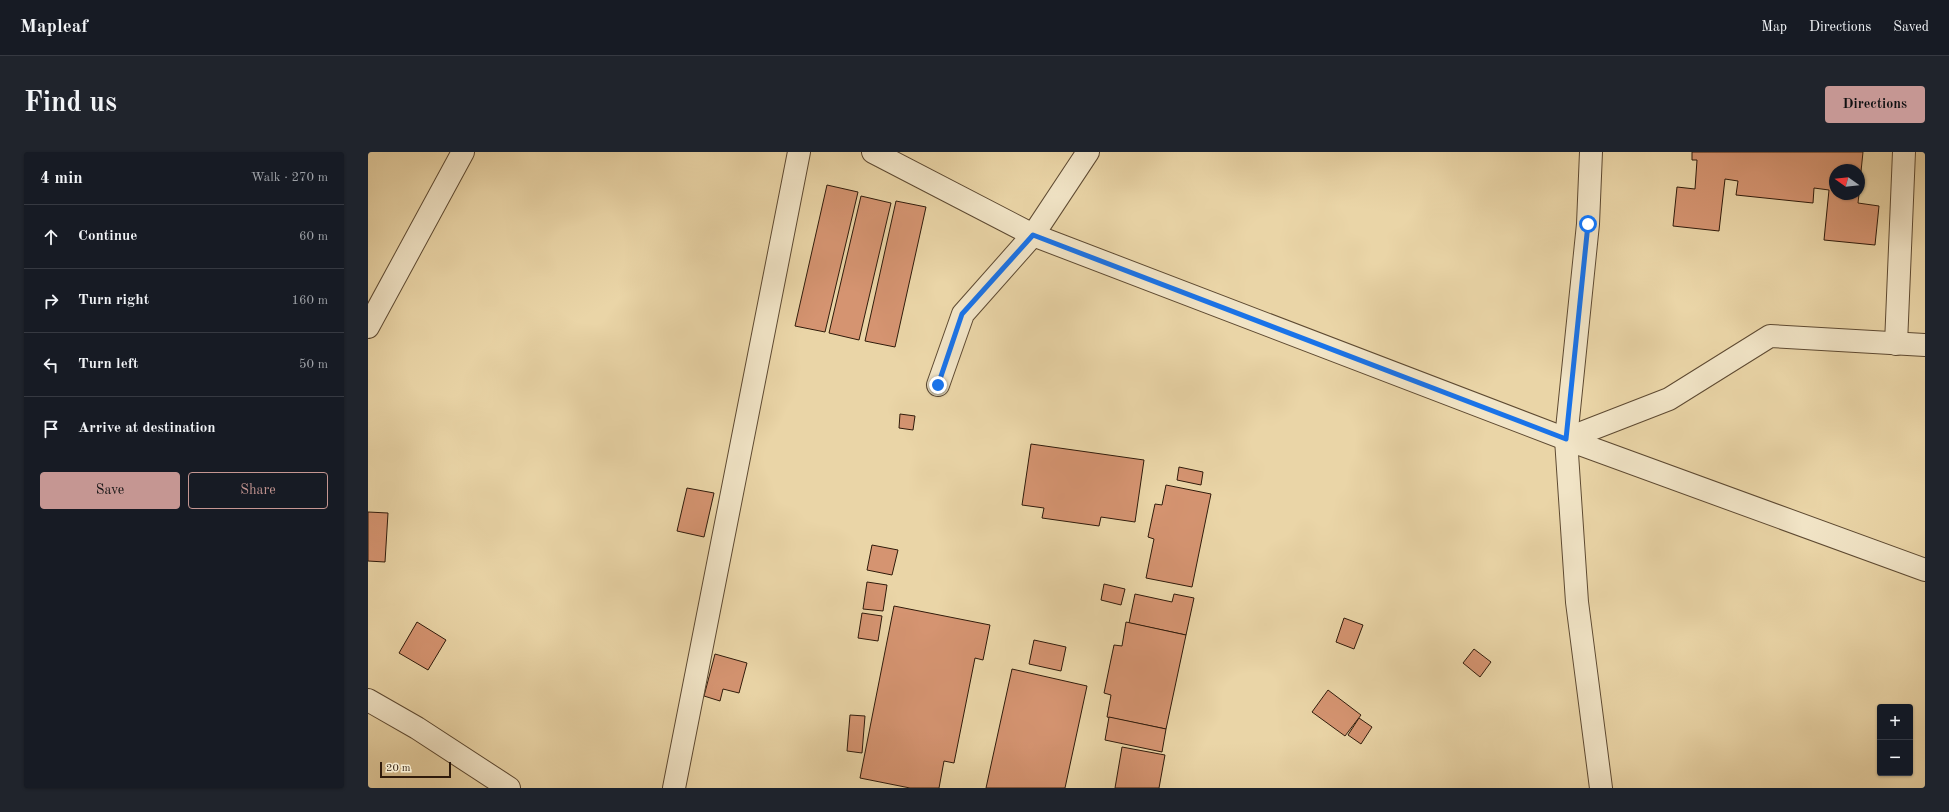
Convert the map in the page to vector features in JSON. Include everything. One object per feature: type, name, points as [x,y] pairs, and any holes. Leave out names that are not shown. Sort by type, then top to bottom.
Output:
[{"type":"street","points":[[368,327],[463,152]]},
{"type":"street","points":[[674,788],[799,152]]},
{"type":"street","points":[[873,152],[1033,235],[1566,439],[1925,570]]},
{"type":"street","points":[[938,385],[962,314],[1033,235],[1088,152]]},
{"type":"street","points":[[1591,152],[1588,224],[1566,439],[1577,602],[1601,788]]},
{"type":"street","points":[[1896,344],[1904,152]]},
{"type":"street","points":[[1566,439],[1669,399],[1770,336],[1925,345]]},
{"type":"street","points":[[368,700],[418,728],[509,788]]},
{"type":"building","points":[[1692,152],[1863,152],[1862,164],[1829,164],[1829,190],[1814,188],[1813,203],[1736,195],[1738,181],[1725,179],[1719,231],[1673,226],[1677,187],[1695,189],[1697,160],[1692,160]]},
{"type":"building","points":[[827,185],[858,192],[825,332],[795,326]]},
{"type":"building","points":[[1829,190],[1829,200],[1858,200],[1858,203],[1879,206],[1875,245],[1824,240]]},
{"type":"building","points":[[861,196],[891,203],[859,340],[829,333]]},
{"type":"building","points":[[896,201],[926,207],[895,347],[865,341]]},
{"type":"building","points":[[900,414],[915,416],[913,430],[899,428]]},
{"type":"building","points":[[1031,444],[1144,460],[1135,522],[1101,517],[1099,526],[1042,518],[1044,508],[1022,505]]},
{"type":"building","points":[[1179,467],[1203,472],[1201,485],[1177,480]]},
{"type":"building","points":[[1166,485],[1211,494],[1192,587],[1146,578],[1154,539],[1148,537],[1155,504],[1162,505]]},
{"type":"building","points":[[687,488],[714,493],[704,537],[677,531]]},
{"type":"building","points":[[368,512],[388,513],[385,562],[368,561]]},
{"type":"building","points":[[872,545],[898,550],[892,575],[867,570]]},
{"type":"building","points":[[867,582],[887,585],[883,611],[863,609]]},
{"type":"building","points":[[1104,584],[1125,589],[1121,605],[1101,600]]},
{"type":"building","points":[[1135,594],[1172,602],[1174,594],[1194,598],[1186,635],[1129,623]]},
{"type":"building","points":[[894,606],[990,625],[983,660],[975,658],[954,763],[944,761],[939,788],[910,788],[860,778]]},
{"type":"building","points":[[862,613],[882,616],[878,641],[858,638]]},
{"type":"building","points":[[1344,618],[1363,625],[1354,649],[1336,642]]},
{"type":"building","points":[[417,622],[446,640],[428,670],[399,653]]},
{"type":"building","points":[[1126,622],[1186,635],[1166,729],[1107,717],[1111,695],[1104,693],[1114,645],[1122,646]]},
{"type":"building","points":[[1034,640],[1066,647],[1061,671],[1029,664]]},
{"type":"building","points":[[1474,649],[1491,662],[1480,677],[1463,663]]},
{"type":"building","points":[[715,654],[747,663],[739,693],[723,689],[720,701],[704,696]]},
{"type":"building","points":[[1012,669],[1087,686],[1065,788],[986,788]]},
{"type":"building","points":[[1328,690],[1361,715],[1345,736],[1312,712]]},
{"type":"building","points":[[850,715],[865,716],[862,753],[847,751]]},
{"type":"building","points":[[1109,717],[1166,729],[1162,752],[1105,740]]},
{"type":"building","points":[[1359,718],[1372,727],[1361,744],[1348,735]]},
{"type":"building","points":[[1122,747],[1165,755],[1159,788],[1115,788]]},
{"type":"route","points":[[938,385],[962,314],[1033,235],[1566,439],[1588,224]]}]
